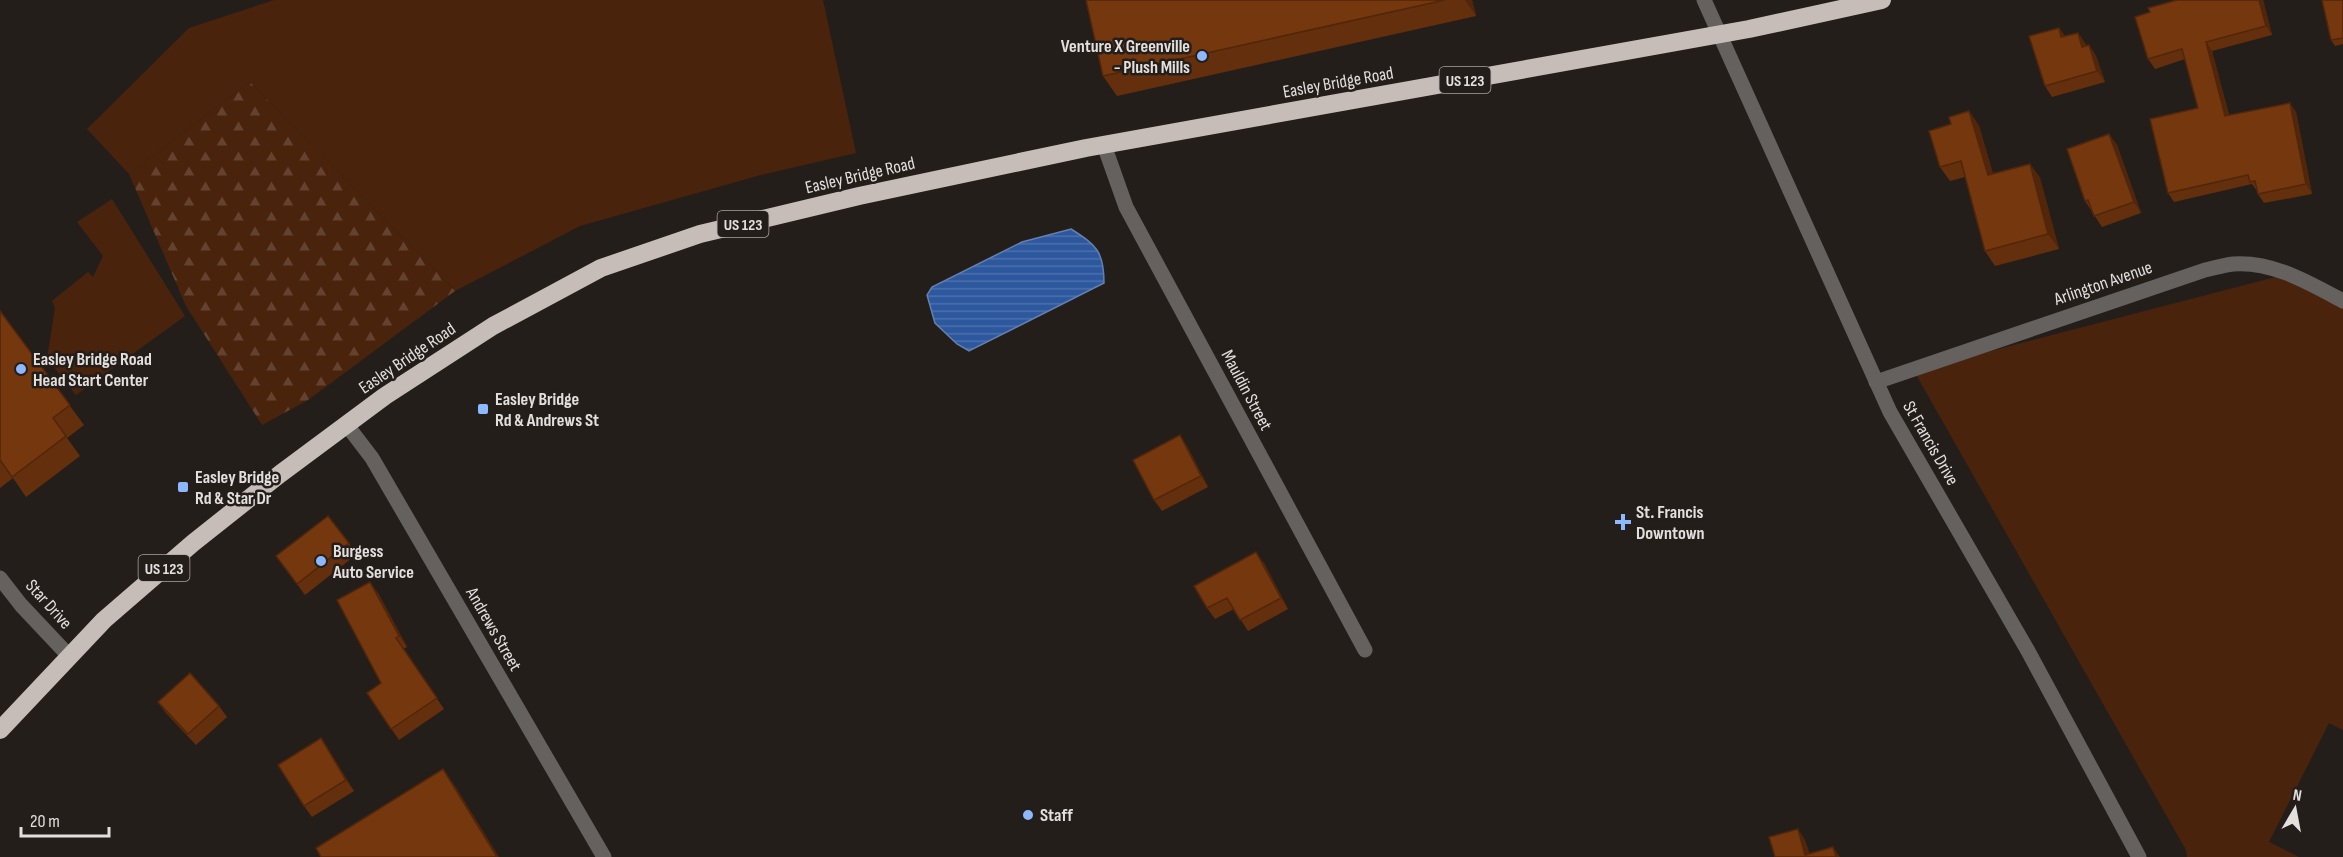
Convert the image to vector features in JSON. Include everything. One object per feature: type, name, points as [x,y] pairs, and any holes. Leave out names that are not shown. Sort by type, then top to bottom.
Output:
[{"type":"highway","name":"Easley Bridge Road","points":[[0,730],[104,620],[193,543],[346,424],[493,326],[601,268],[700,234],[852,198],[1104,144],[1182,132],[1718,33],[1882,0]]},
{"type":"street","name":"St Francis Drive","points":[[1704,0],[1890,412],[2028,651],[2139,857]]},
{"type":"street","name":"Mauldin Street","points":[[1104,144],[1126,207],[1365,650]]},
{"type":"street","name":"Arlington Avenue","points":[[1876,382],[2205,270],[2233,264],[2265,266],[2299,277],[2343,301]]},
{"type":"street","name":"Andrews Street","points":[[346,424],[372,458],[604,857]]},
{"type":"street","name":"Star Drive","points":[[0,578],[21,605],[69,656]]},
{"type":"green space","points":[[274,0],[823,0],[856,153],[757,176],[580,226],[455,291],[250,82],[129,174],[87,129],[189,28]]},
{"type":"green space","points":[[250,82],[455,291],[308,400],[262,425],[186,306],[129,174]]},
{"type":"green space","points":[[112,199],[185,316],[76,395],[47,358],[55,308],[52,301],[88,272],[93,277],[103,256],[77,222]]},
{"type":"green space","points":[[2291,273],[2343,301],[2343,730],[2329,723],[2269,842],[2299,857],[2187,857],[2186,850],[1914,371]]},
{"type":"water","points":[[1071,229],[1097,250],[1104,272],[1104,283],[969,351],[957,344],[935,323],[927,295],[932,287],[1022,242]]},
{"type":"building","name":"Venture X Greenville - Plush Mills","points":[[1086,0],[1445,0],[1103,76]]},
{"type":"building","points":[[2177,0],[2259,0],[2266,26],[2206,42],[2225,116],[2290,103],[2306,184],[2258,194],[2255,181],[2250,182],[2248,175],[2168,193],[2150,119],[2198,108],[2182,49],[2148,59],[2135,17],[2150,12],[2148,8]]},
{"type":"building","points":[[2322,0],[2343,0],[2343,38],[2331,40]]},
{"type":"building","points":[[2059,28],[2061,37],[2078,33],[2082,47],[2089,45],[2097,71],[2045,86],[2029,36]]},
{"type":"building","points":[[1969,111],[1988,175],[2030,164],[2048,234],[1985,251],[1961,161],[1940,167],[1929,131],[1951,124],[1949,117]]},
{"type":"building","points":[[2109,134],[2134,202],[2094,216],[2088,200],[2085,201],[2067,149]]},
{"type":"building","name":"Easley Bridge Road Head Start Center","points":[[0,311],[70,405],[53,418],[66,436],[12,477],[0,460]]},
{"type":"building","points":[[1180,435],[1201,476],[1154,500],[1133,460]]},
{"type":"building","name":"Burgess Auto Service","points":[[328,516],[349,543],[297,584],[276,556]]},
{"type":"building","points":[[1256,552],[1281,598],[1240,620],[1227,598],[1207,608],[1194,586]]},
{"type":"building","points":[[370,582],[399,636],[396,638],[437,698],[391,729],[367,693],[381,683],[337,600]]},
{"type":"building","points":[[190,673],[219,706],[188,734],[158,702]]},
{"type":"building","points":[[321,738],[346,780],[304,806],[278,765]]},
{"type":"building","points":[[443,769],[497,857],[321,857],[316,848]]},
{"type":"building","points":[[1798,829],[1805,855],[1833,847],[1836,857],[1775,857],[1769,837]]},
{"type":"place","name":"Venture X Greenville - Plush Mills","points":[[1202,56]]},
{"type":"place","name":"Easley Bridge Road Head Start Center","points":[[21,369]]},
{"type":"place","name":"Easley Bridge Rd & Andrews St","points":[[483,409]]},
{"type":"place","name":"Easley Bridge Rd & Star Dr","points":[[183,487]]},
{"type":"place","name":"St. Francis Downtown","points":[[1623,522]]},
{"type":"place","name":"Burgess Auto Service","points":[[321,561]]},
{"type":"place","name":"Staff","points":[[1028,815]]}]
